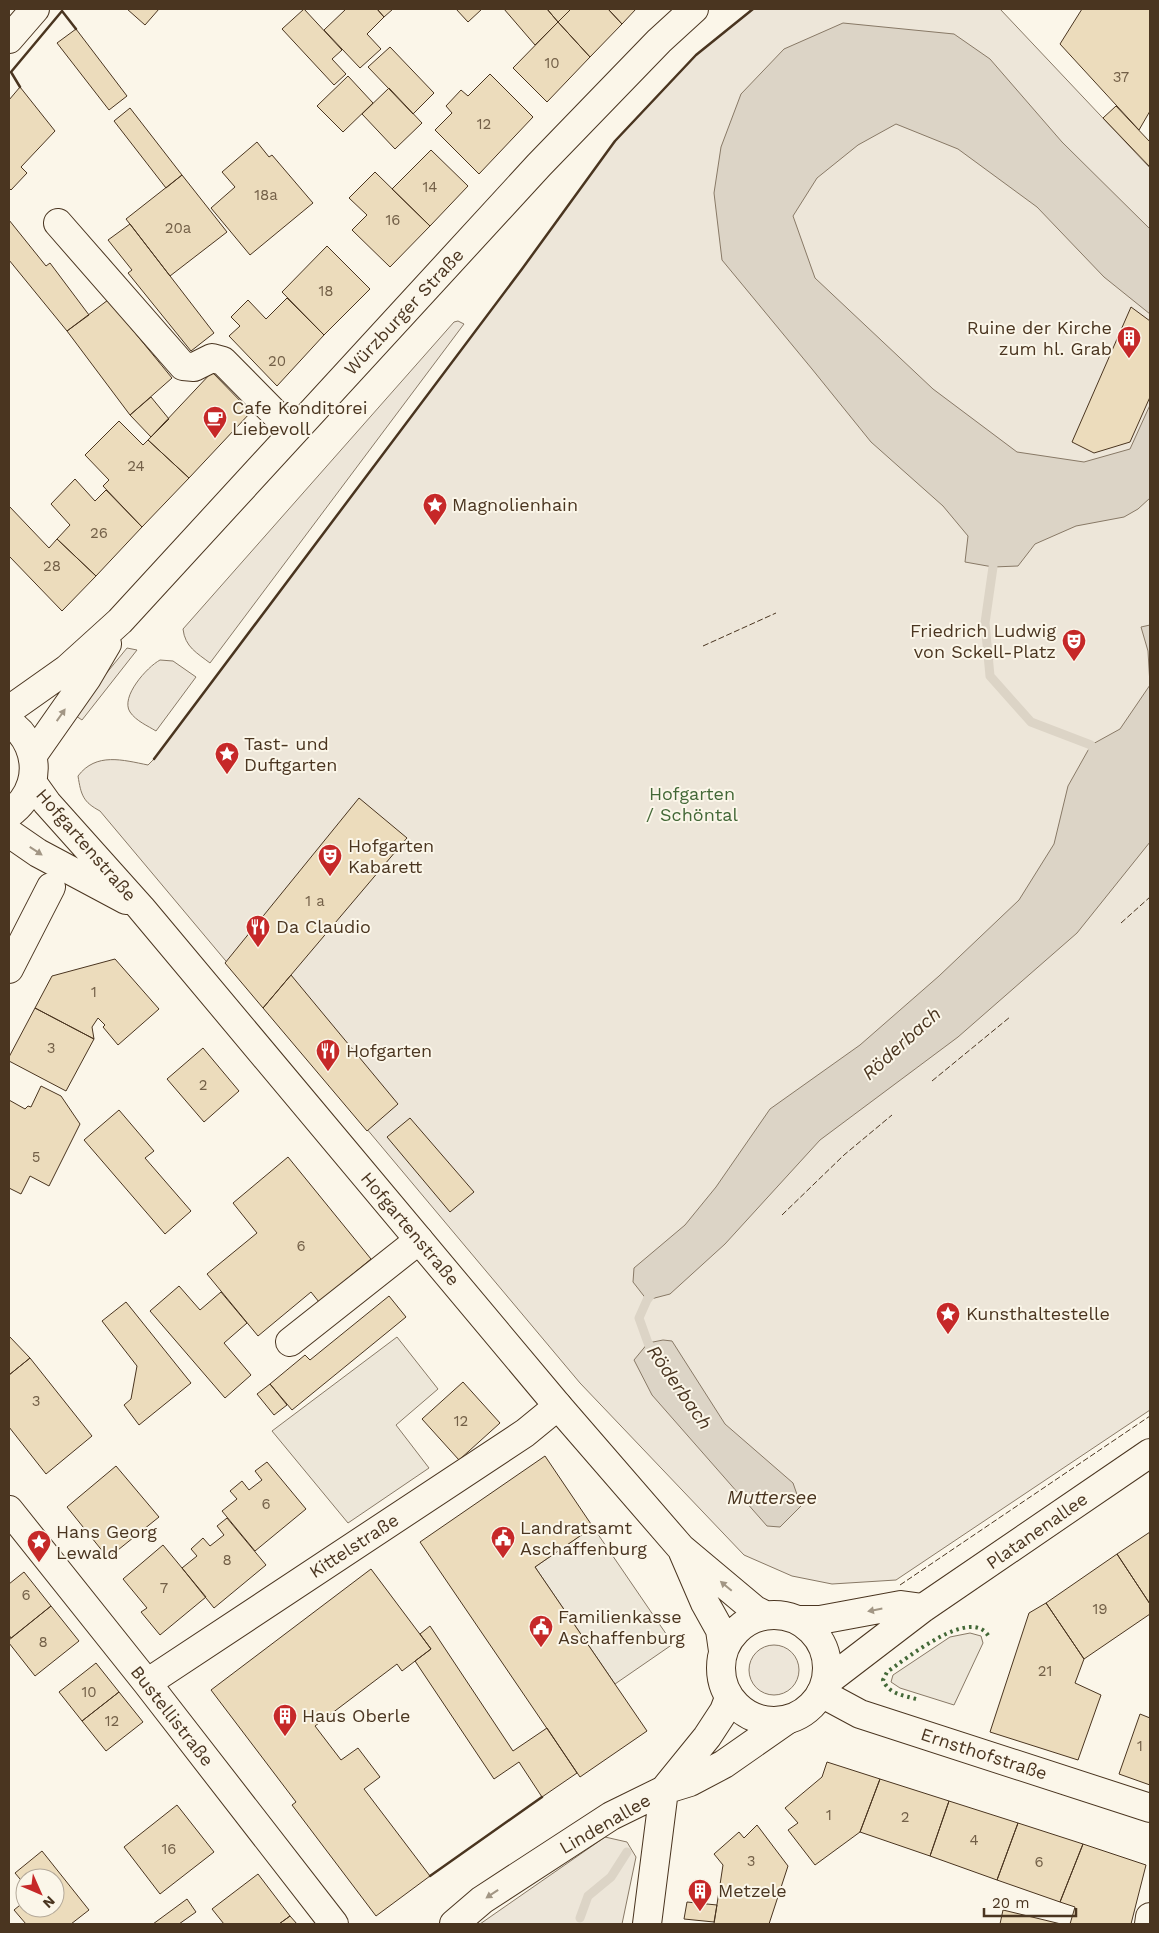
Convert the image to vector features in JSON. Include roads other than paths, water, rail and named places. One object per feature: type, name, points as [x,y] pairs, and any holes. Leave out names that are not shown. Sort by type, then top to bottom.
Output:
[{"type":"street","points":[[9,39],[35,9]]},
{"type":"street","name":"Würzburger Straße","points":[[9,710],[67,669],[120,621],[598,102],[694,9]]},
{"type":"street","points":[[58,222],[183,366],[194,367],[212,358],[223,361],[294,432]]},
{"type":"street","name":"Würzburger Straße","points":[[33,755],[86,678],[120,621]]},
{"type":"street","points":[[9,723],[25,738],[33,755],[34,773],[27,796],[9,814]]},
{"type":"street","name":"Hofgartenstraße","points":[[32,782],[46,803],[82,840],[141,908],[558,1406],[681,1548],[754,1610],[765,1615]]},
{"type":"street","name":"Hofgartenstraße","points":[[9,833],[38,853],[141,908]]},
{"type":"street","points":[[9,970],[51,887]]},
{"type":"street","points":[[290,1342],[419,1240]]},
{"type":"street","name":"Kittelstraße","points":[[147,1683],[524,1433],[558,1406]]},
{"type":"street","name":"Platanenallee","points":[[823,1688],[923,1608],[1150,1452]]},
{"type":"street","name":"Bustellistraße","points":[[9,1510],[147,1683],[334,1924]]},
{"type":"street","name":"Hofgartenstraße","points":[[681,1548],[705,1603],[720,1630],[723,1651]]},
{"type":"street","points":[[786,1720],[770,1723],[755,1718],[740,1710],[729,1698],[722,1683],[720,1667],[723,1651],[729,1638],[740,1626],[752,1619],[765,1615],[782,1615],[798,1620],[820,1620],[901,1605],[923,1608]]},
{"type":"street","points":[[648,1924],[664,1790],[690,1782],[724,1764],[786,1720],[800,1714],[812,1705],[823,1688],[827,1670],[826,1657],[821,1642],[812,1630],[798,1620]]},
{"type":"street","name":"Ernsthofstraße","points":[[823,1688],[860,1714],[1150,1808]]},
{"type":"street","name":"Lindenallee","points":[[454,1924],[482,1900],[603,1821],[664,1790],[707,1737],[724,1711],[729,1698]]},
{"type":"street","points":[[1148,1924],[1150,1917]]},
{"type":"water","points":[[843,23],[954,34],[990,59],[1062,142],[1150,229],[1150,314],[1104,277],[1037,207],[958,149],[896,124],[858,145],[817,178],[793,216],[815,278],[933,389],[1017,452],[1084,462],[1130,449],[1150,405],[1150,498],[1138,509],[1124,517],[1076,526],[1035,544],[1018,566],[993,567],[965,562],[968,536],[943,506],[871,442],[722,260],[714,193],[721,147],[741,94],[784,49]]},
{"type":"water","points":[[1150,625],[1150,685],[1148,651],[1141,627]]},
{"type":"water","points":[[1150,685],[1150,842],[1077,933],[958,1037],[820,1140],[725,1244],[670,1294],[647,1300],[633,1282],[634,1268],[685,1225],[716,1187],[770,1109],[860,1045],[939,976],[1019,900],[1054,844],[1068,786],[1091,745],[1120,729]]},
{"type":"water","name":"Muttersee","points":[[663,1340],[672,1341],[725,1424],[793,1483],[801,1506],[780,1527],[767,1526],[652,1395],[634,1360],[648,1343]]},
{"type":"waterway","name":"Röderbach","points":[[993,567],[985,623],[990,676],[1031,722],[1091,745],[1096,756]]},
{"type":"waterway","name":"Röderbach","points":[[653,1292],[639,1318],[648,1343],[654,1352]]},
{"type":"waterway","points":[[580,1918],[588,1896],[611,1877],[627,1852]]},
{"type":"place","name":"Ruine der Kirche zum hl. Grab","points":[[1129,359]]},
{"type":"place","name":"Cafe Konditorei Liebevoll","points":[[215,439]]},
{"type":"place","name":"Magnolienhain","points":[[435,526]]},
{"type":"place","name":"Friedrich Ludwig von Sckell-Platz","points":[[1074,662]]},
{"type":"place","name":"Tast- und Duftgarten","points":[[227,775]]},
{"type":"place","name":"Hofgarten Kabarett","points":[[330,877]]},
{"type":"place","name":"Da Claudio","points":[[258,948]]},
{"type":"place","name":"Hofgarten","points":[[328,1072]]},
{"type":"place","name":"Kunsthaltestelle","points":[[948,1335]]},
{"type":"place","name":"Landratsamt Aschaffenburg","points":[[503,1559]]},
{"type":"place","name":"Hans Georg Lewald","points":[[39,1563]]},
{"type":"place","name":"Familienkasse Aschaffenburg","points":[[541,1648]]},
{"type":"place","name":"Haus Oberle","points":[[285,1737]]},
{"type":"place","name":"Metzele","points":[[700,1912]]},
{"type":"park label","name":"Hofgarten / Schöntal","points":[[692,804]]}]
